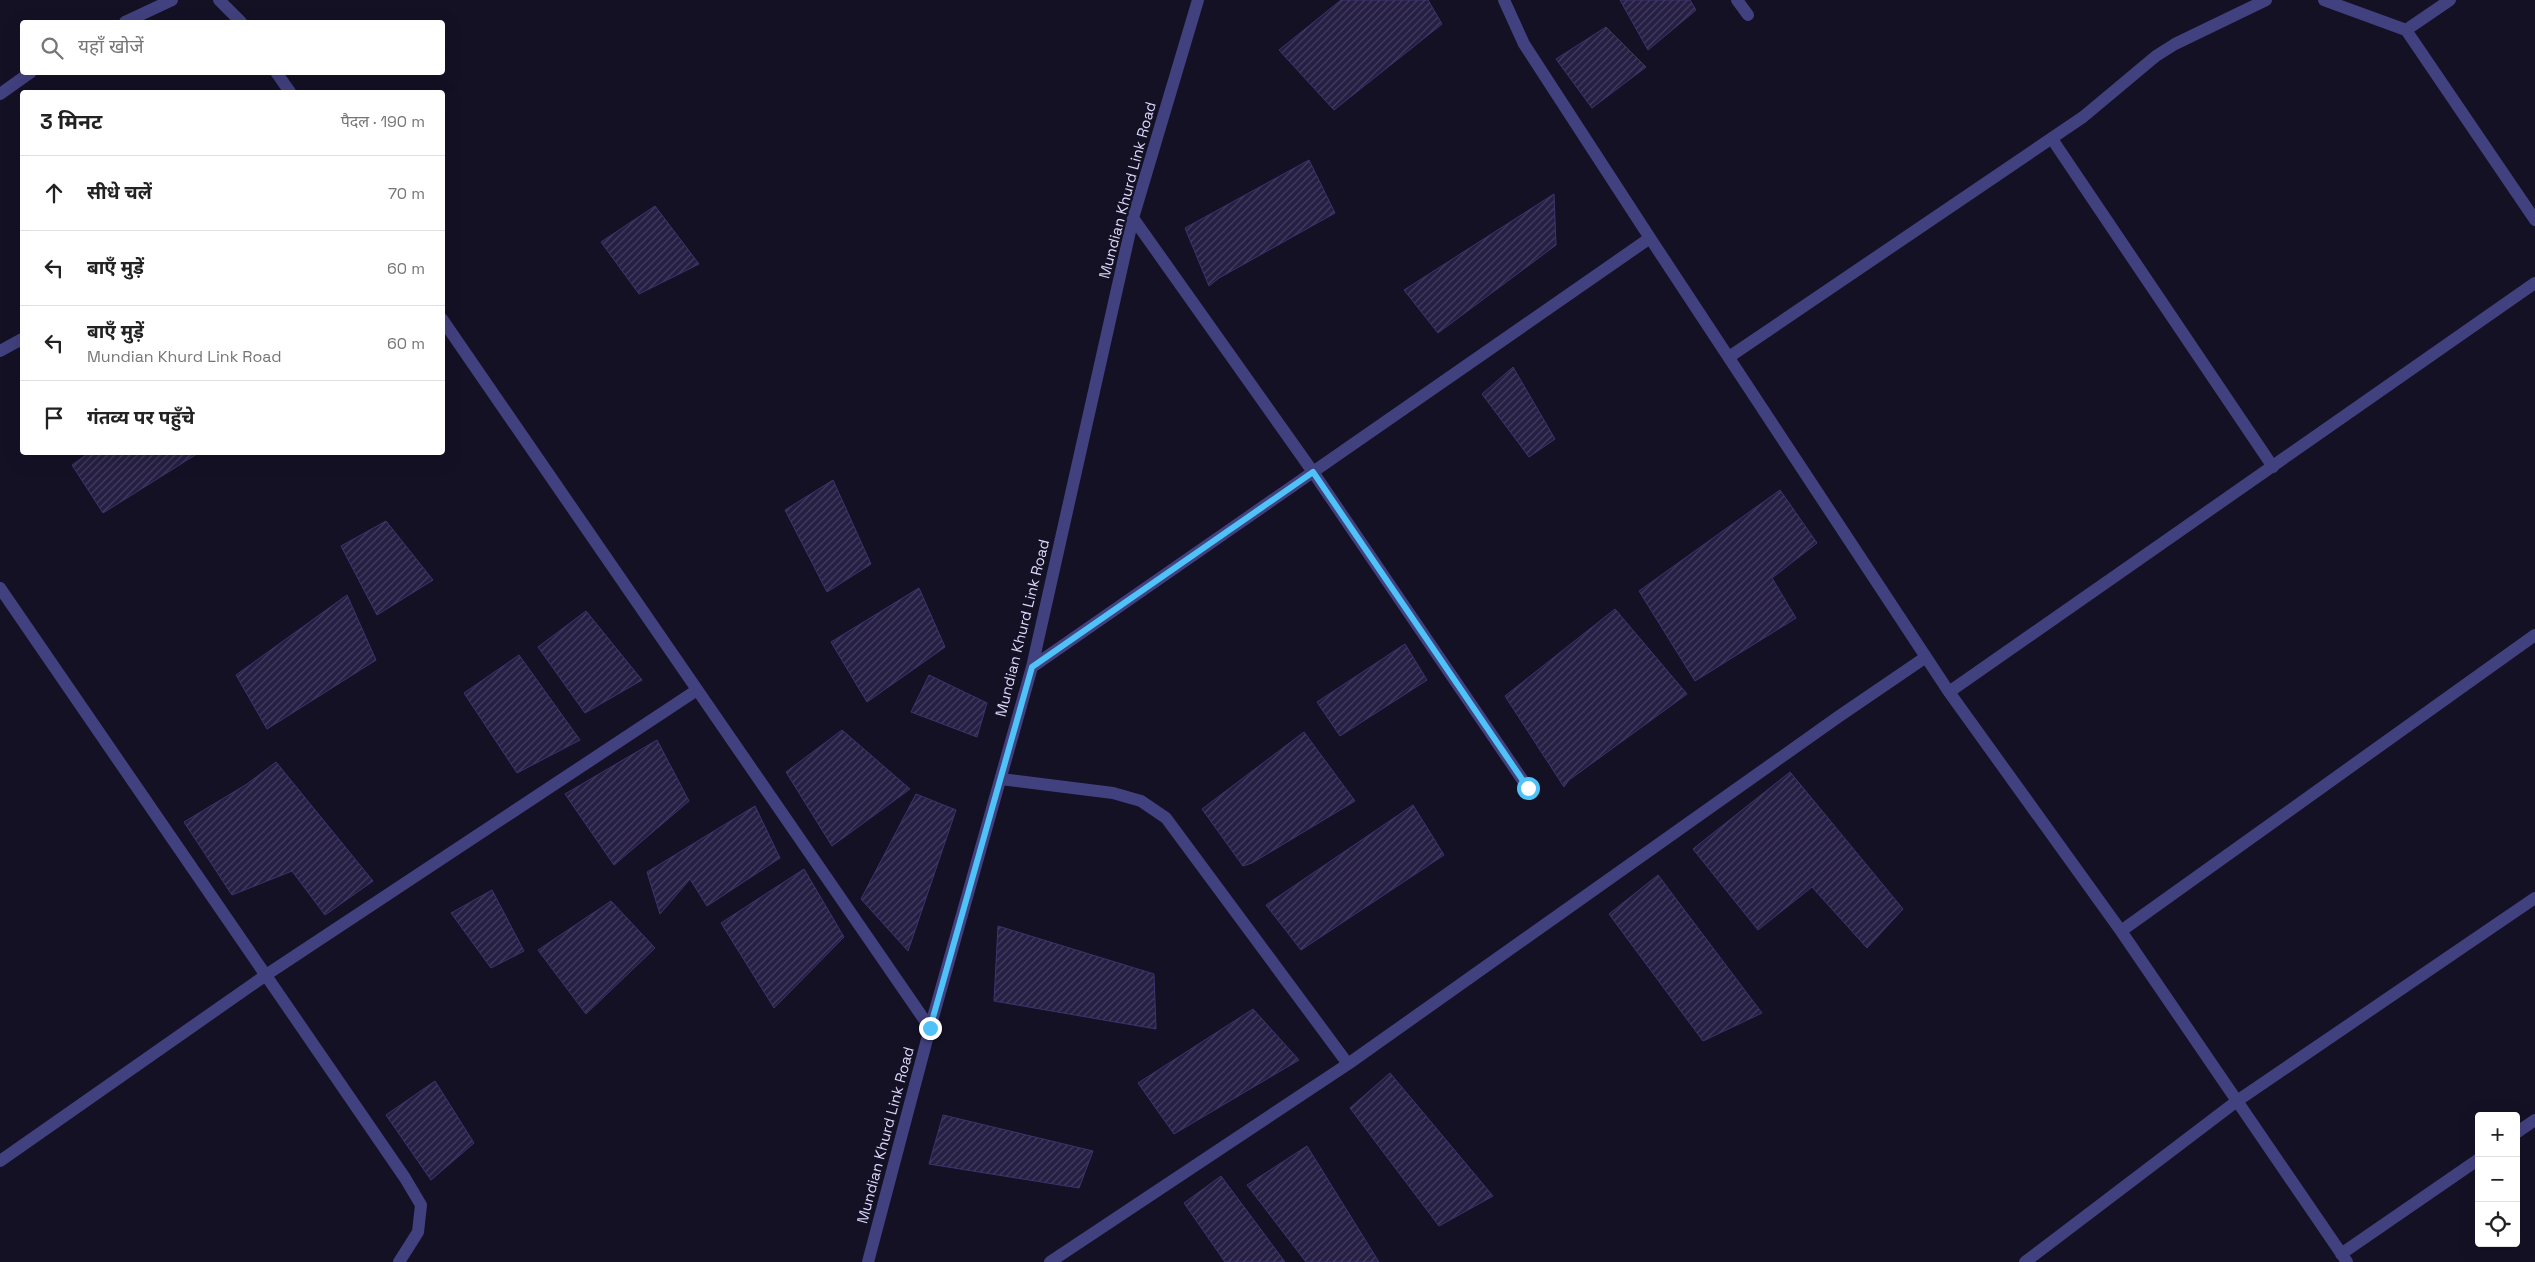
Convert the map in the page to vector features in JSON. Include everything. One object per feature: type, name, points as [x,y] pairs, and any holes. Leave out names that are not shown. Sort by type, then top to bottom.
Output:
[{"type":"street","points":[[129,20],[172,0]]},
{"type":"street","points":[[219,0],[239,20]]},
{"type":"street","name":"Mundian Khurd Link Road","points":[[868,1262],[930,1028],[1032,667],[1133,218],[1198,0]]},
{"type":"street","points":[[1504,0],[1524,44],[1926,658],[2121,931],[2344,1258],[2475,1162]]},
{"type":"street","points":[[1737,0],[1748,15]]},
{"type":"street","points":[[1729,358],[2052,139],[2083,117],[2156,56],[2175,44],[2266,0]]},
{"type":"street","points":[[2324,0],[2406,30],[2535,220]]},
{"type":"street","points":[[2406,30],[2450,0]]},
{"type":"street","points":[[0,94],[28,75]]},
{"type":"street","points":[[278,75],[289,90]]},
{"type":"street","points":[[2052,139],[2273,467]]},
{"type":"street","points":[[1133,218],[1313,472],[1528,788]]},
{"type":"street","points":[[1032,667],[1650,238]]},
{"type":"street","points":[[1949,692],[2535,283]]},
{"type":"street","points":[[445,322],[930,1028]]},
{"type":"street","points":[[0,351],[20,340]]},
{"type":"street","points":[[0,588],[405,1178],[421,1205],[418,1232],[400,1262]]},
{"type":"street","points":[[2121,931],[2535,635]]},
{"type":"street","points":[[1050,1262],[1348,1064],[1838,717],[1926,658]]},
{"type":"street","points":[[0,1161],[266,975],[697,690]]},
{"type":"street","points":[[1001,779],[1113,793],[1141,801],[1166,818],[1348,1064]]},
{"type":"street","points":[[2025,1262],[2237,1101],[2535,898]]},
{"type":"street","points":[[2520,1130],[2535,1120]]},
{"type":"building","points":[[1341,0],[1428,0],[1442,24],[1334,110],[1279,50]]},
{"type":"building","points":[[1620,0],[1690,0],[1696,10],[1648,50]]},
{"type":"building","points":[[1606,27],[1646,67],[1592,108],[1556,59]]},
{"type":"building","points":[[1309,160],[1335,213],[1219,278],[1209,286],[1185,228]]},
{"type":"building","points":[[1554,194],[1556,245],[1438,333],[1404,290]]},
{"type":"building","points":[[655,206],[699,264],[639,294],[601,242]]},
{"type":"building","points":[[1513,367],[1555,439],[1529,457],[1482,394]]},
{"type":"building","points":[[86,455],[195,455],[103,513],[72,465]]},
{"type":"building","points":[[833,480],[871,564],[827,592],[785,510]]},
{"type":"building","points":[[1780,490],[1817,543],[1772,578],[1796,618],[1695,681],[1639,591]]},
{"type":"building","points":[[386,521],[433,580],[377,615],[341,546]]},
{"type":"building","points":[[919,588],[945,647],[867,702],[831,642]]},
{"type":"building","points":[[347,595],[376,660],[267,729],[236,675]]},
{"type":"building","points":[[1615,609],[1687,694],[1569,780],[1564,787],[1505,696]]},
{"type":"building","points":[[586,611],[642,680],[585,713],[538,647]]},
{"type":"building","points":[[1405,644],[1427,680],[1340,736],[1317,702]]},
{"type":"building","points":[[519,655],[580,740],[517,773],[464,693]]},
{"type":"building","points":[[929,675],[987,703],[977,737],[911,712]]},
{"type":"building","points":[[842,730],[910,789],[832,846],[786,772]]},
{"type":"building","points":[[1304,732],[1355,801],[1252,863],[1243,866],[1202,809]]},
{"type":"building","points":[[657,740],[689,801],[614,865],[565,794]]},
{"type":"building","points":[[276,762],[373,881],[325,915],[292,871],[232,895],[184,822],[247,784]]},
{"type":"building","points":[[1790,772],[1903,909],[1867,948],[1812,887],[1758,930],[1693,849]]},
{"type":"building","points":[[916,794],[956,810],[908,951],[861,899]]},
{"type":"building","points":[[1413,805],[1444,855],[1301,950],[1266,905]]},
{"type":"building","points":[[755,806],[780,858],[707,906],[690,879],[660,914],[647,872]]},
{"type":"building","points":[[804,869],[844,937],[774,1008],[721,923]]},
{"type":"building","points":[[1658,875],[1762,1013],[1703,1041],[1609,914]]},
{"type":"building","points":[[492,890],[524,951],[491,968],[451,913]]},
{"type":"building","points":[[611,901],[655,948],[586,1014],[538,950]]},
{"type":"building","points":[[998,926],[1154,974],[1156,1029],[994,1001]]},
{"type":"building","points":[[1253,1009],[1299,1060],[1174,1134],[1138,1083]]},
{"type":"building","points":[[1390,1073],[1493,1196],[1439,1226],[1350,1108]]},
{"type":"building","points":[[435,1081],[474,1143],[431,1180],[386,1115]]},
{"type":"building","points":[[943,1115],[1093,1151],[1079,1188],[929,1164]]},
{"type":"building","points":[[1307,1146],[1379,1262],[1306,1262],[1247,1185]]},
{"type":"building","points":[[1221,1176],[1285,1262],[1225,1262],[1184,1203]]},
{"type":"route","points":[[930,1028],[1032,667],[1313,472],[1528,788]]}]
